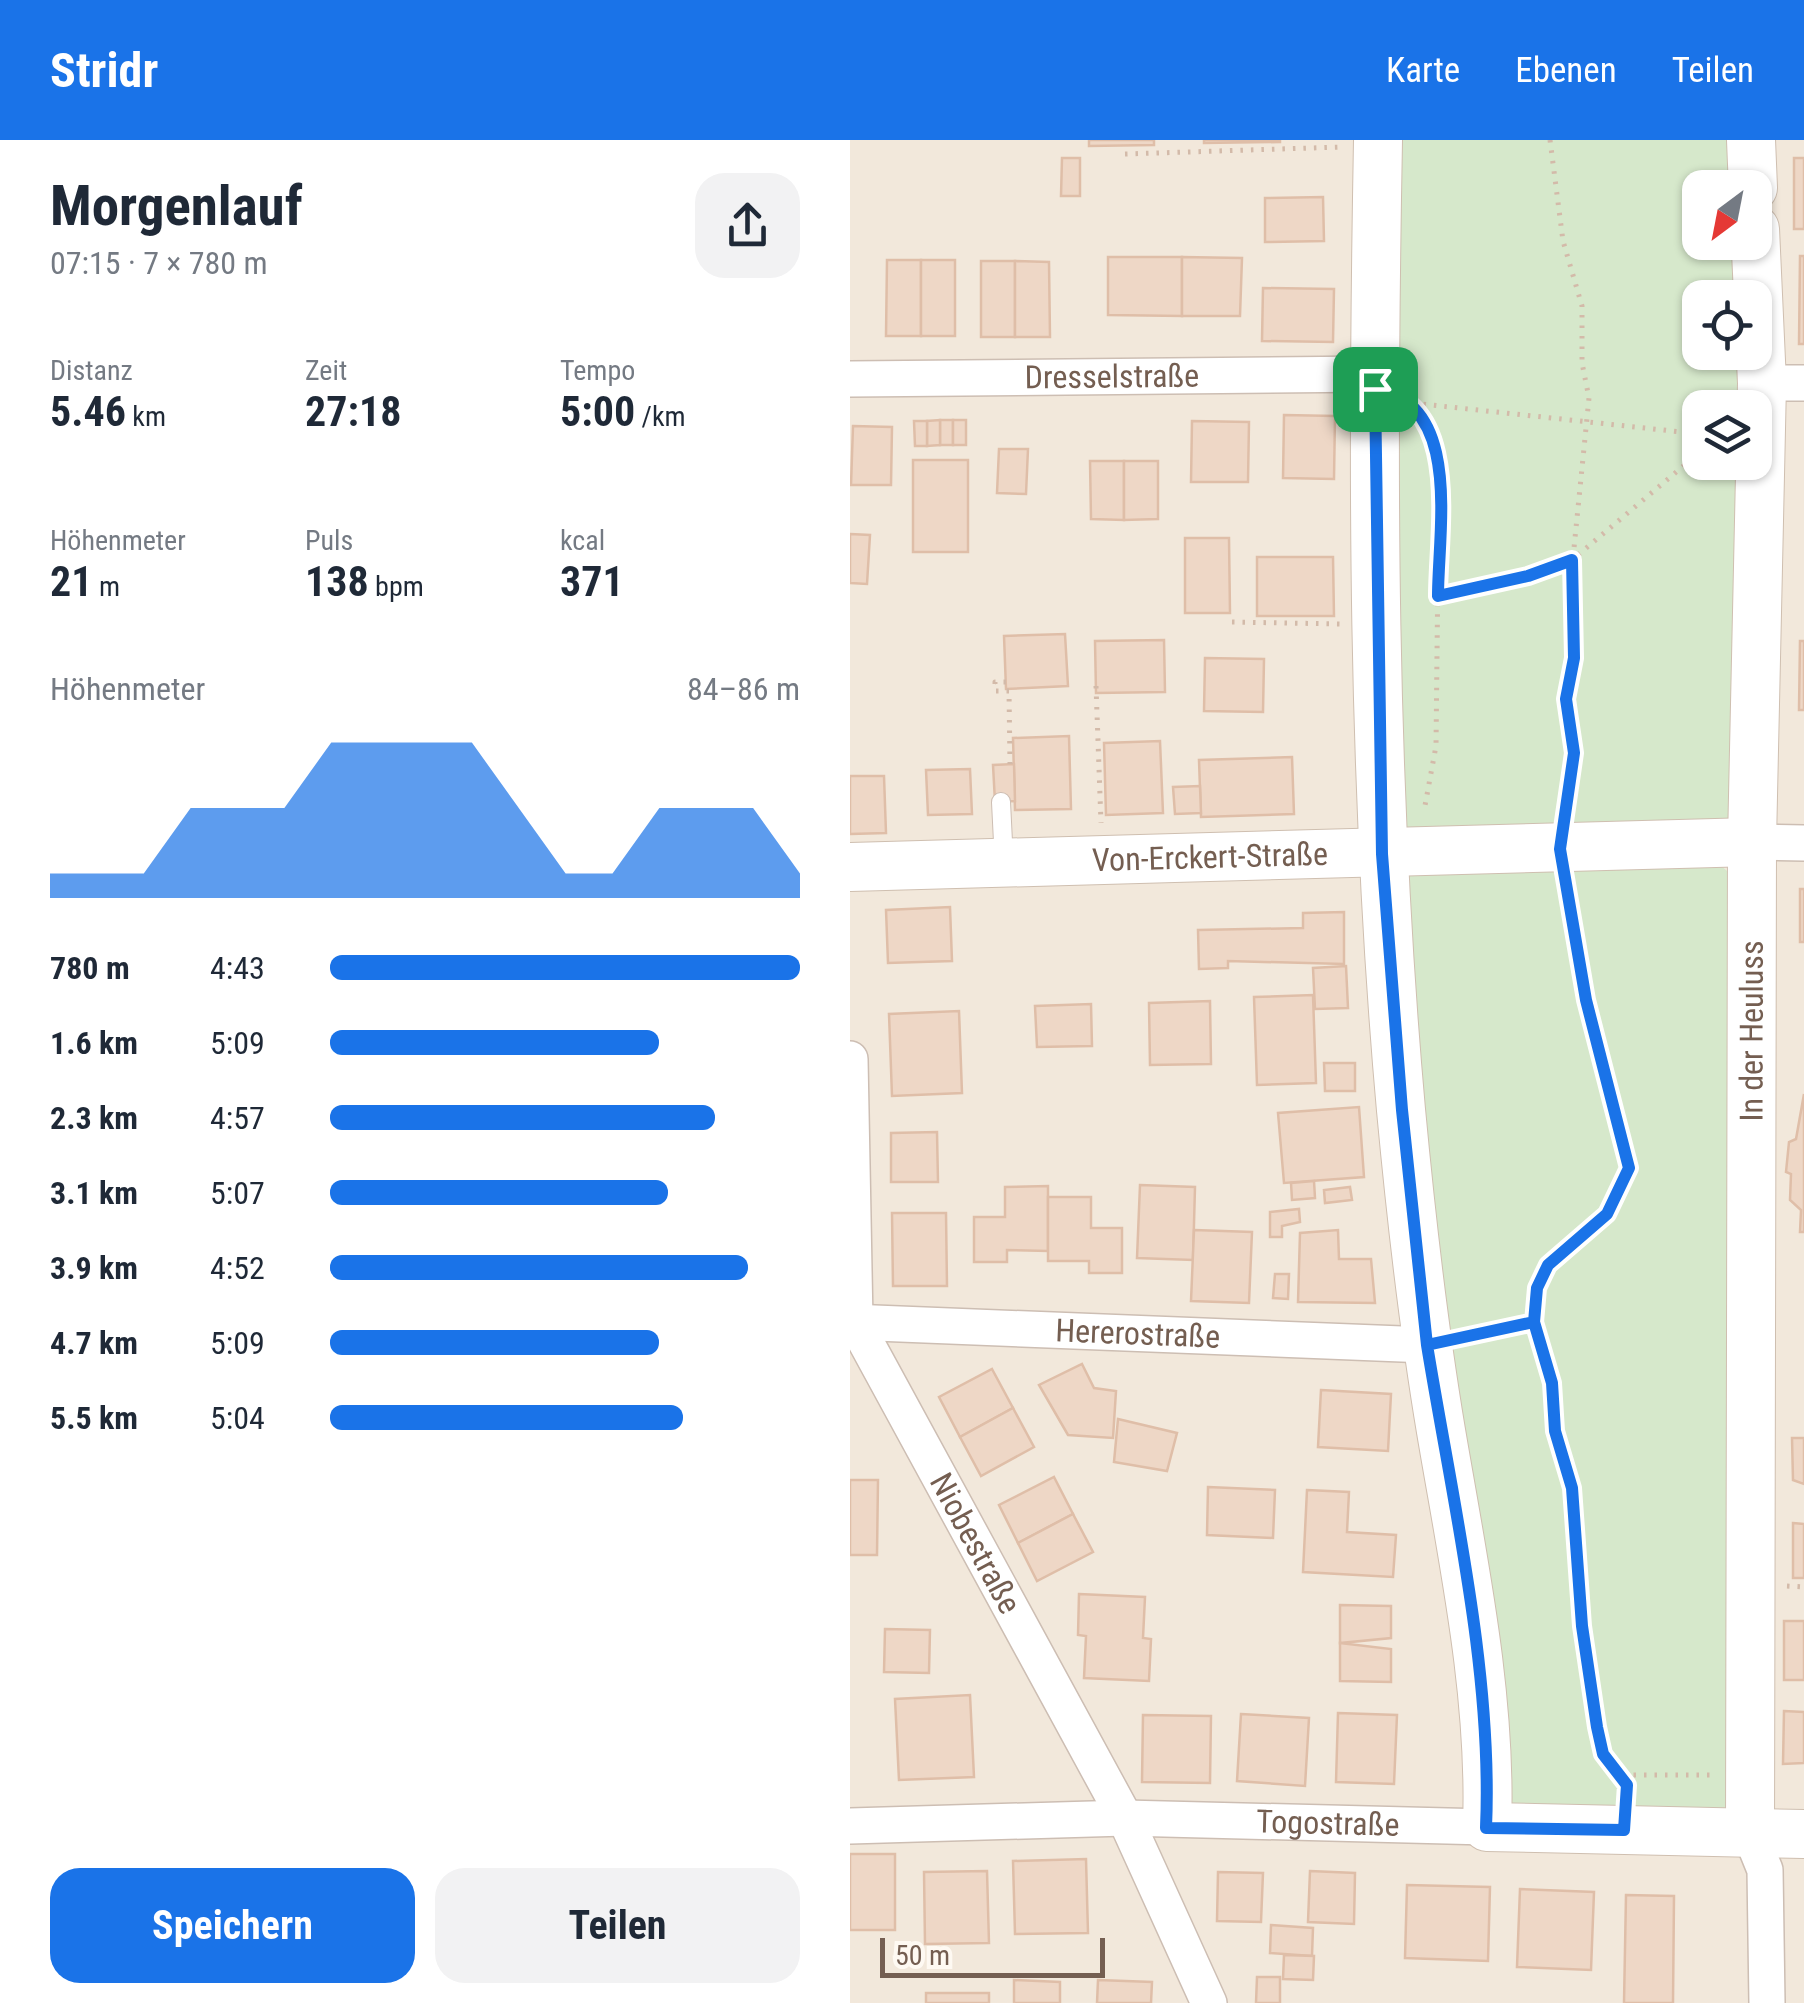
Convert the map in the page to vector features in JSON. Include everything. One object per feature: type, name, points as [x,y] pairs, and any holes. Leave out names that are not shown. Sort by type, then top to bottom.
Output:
[{"type":"street","points":[[1751,140],[1752,170]]},
{"type":"street","points":[[1378,143],[1387,389],[1378,624],[1398,854],[1402,1110],[1427,1345],[1468,1591],[1488,1777],[1486,1828]]},
{"type":"street","name":"In der Heuluss","points":[[1750,1833],[1752,842],[1783,383],[1761,260]]},
{"type":"street","name":"Dresselstraße","points":[[850,380],[1387,389]]},
{"type":"street","points":[[1752,842],[1804,843]]},
{"type":"street","name":"Von-Erckert-Straße","points":[[850,866],[1752,842]]},
{"type":"street","name":"Niobestraße","points":[[850,1058],[852,1322],[1125,1818],[1210,2003]]},
{"type":"street","name":"Hererostraße","points":[[852,1322],[1427,1345]]},
{"type":"street","name":"Togostraße","points":[[850,1826],[1125,1818],[1804,1834]]},
{"type":"street","points":[[1750,1833],[1765,1870],[1767,2003]]},
{"type":"lane","points":[[1001,802],[1004,863]]},
{"type":"path","points":[[1550,140],[1563,241],[1582,306],[1582,362],[1588,398],[1572,560],[1574,658],[1566,699],[1574,753],[1560,849],[1586,1000],[1629,1168],[1607,1214],[1548,1265],[1537,1288],[1534,1322],[1552,1383],[1555,1431],[1572,1488],[1582,1626],[1597,1727],[1603,1754],[1622,1775],[1628,1799],[1624,1830]]},
{"type":"path","points":[[1126,154],[1378,143]]},
{"type":"path","points":[[1387,389],[1586,425],[1682,433]]},
{"type":"path","points":[[1387,389],[1430,431],[1438,456],[1436,764],[1398,854]]},
{"type":"path","points":[[1438,596],[1528,576],[1572,560],[1682,467]]},
{"type":"path","points":[[1232,622],[1378,624]]},
{"type":"path","points":[[1006,682],[995,682],[995,692],[1010,691],[1010,764]]},
{"type":"path","points":[[1096,686],[1102,861]]},
{"type":"path","points":[[1427,1345],[1534,1322]]},
{"type":"path","points":[[1622,1775],[1750,1775]]},
{"type":"shaded area","points":[[850,140],[1804,140],[1804,2003],[850,2003]]},
{"type":"green space","points":[[1393,140],[1737,140],[1738,170],[1682,170],[1682,260],[1741,260],[1741,280],[1682,280],[1682,370],[1744,370],[1744,390],[1682,390],[1682,480],[1744,480],[1741,806],[1727,827],[1399,834]]},
{"type":"green space","points":[[1720,865],[1739,881],[1734,1812],[1510,1809],[1438,1330],[1399,876]]},
{"type":"building","points":[[1089,140],[1154,140],[1154,145],[1089,146]]},
{"type":"building","points":[[1280,140],[1280,142],[1204,143]]},
{"type":"building","points":[[1062,158],[1080,158],[1080,196],[1061,196]]},
{"type":"building","points":[[1794,158],[1804,158],[1804,229],[1794,229]]},
{"type":"building","points":[[1323,197],[1324,241],[1265,242],[1265,198]]},
{"type":"building","points":[[1800,256],[1804,256],[1804,344],[1799,344]]},
{"type":"building","points":[[1108,257],[1182,257],[1182,316],[1108,315]]},
{"type":"building","points":[[1182,257],[1242,258],[1240,316],[1182,316]]},
{"type":"building","points":[[887,260],[921,260],[921,336],[886,336]]},
{"type":"building","points":[[921,260],[955,260],[955,336],[921,336]]},
{"type":"building","points":[[981,261],[1015,261],[1015,337],[981,337]]},
{"type":"building","points":[[1015,261],[1049,262],[1050,337],[1015,337]]},
{"type":"building","points":[[1263,288],[1334,289],[1333,342],[1262,341]]},
{"type":"building","points":[[1284,415],[1335,416],[1334,479],[1283,478]]},
{"type":"building","points":[[940,420],[953,420],[953,445],[940,445]]},
{"type":"building","points":[[940,420],[940,445],[927,446],[927,421]]},
{"type":"building","points":[[953,420],[966,420],[966,445],[953,445]]},
{"type":"building","points":[[914,421],[927,421],[927,446],[915,446]]},
{"type":"building","points":[[1192,421],[1249,422],[1248,482],[1191,482]]},
{"type":"building","points":[[853,426],[892,427],[891,485],[851,485]]},
{"type":"building","points":[[999,449],[1028,449],[1026,494],[997,493]]},
{"type":"building","points":[[913,460],[968,460],[968,552],[913,552]]},
{"type":"building","points":[[1090,461],[1124,461],[1124,520],[1091,519]]},
{"type":"building","points":[[1124,461],[1158,461],[1158,519],[1124,520]]},
{"type":"building","points":[[850,534],[870,535],[867,584],[850,583]]},
{"type":"building","points":[[1185,538],[1229,538],[1230,613],[1185,613]]},
{"type":"building","points":[[1257,557],[1333,557],[1334,616],[1257,616]]},
{"type":"building","points":[[1065,634],[1068,686],[1006,689],[1004,636]]},
{"type":"building","points":[[1164,640],[1165,692],[1096,693],[1095,641]]},
{"type":"building","points":[[1800,641],[1804,641],[1804,710],[1799,710]]},
{"type":"building","points":[[1205,658],[1264,659],[1263,712],[1204,711]]},
{"type":"building","points":[[1069,736],[1071,809],[1015,810],[1013,738]]},
{"type":"building","points":[[1160,741],[1163,813],[1106,815],[1104,743]]},
{"type":"building","points":[[1292,757],[1294,814],[1201,817],[1199,760]]},
{"type":"building","points":[[1014,764],[1015,801],[995,802],[993,765]]},
{"type":"building","points":[[970,769],[972,814],[928,815],[926,770]]},
{"type":"building","points":[[850,776],[884,776],[886,833],[850,834]]},
{"type":"building","points":[[1200,786],[1201,813],[1175,814],[1173,787]]},
{"type":"building","points":[[1800,889],[1804,889],[1804,942],[1800,942]]},
{"type":"building","points":[[950,907],[952,961],[888,963],[886,910]]},
{"type":"building","points":[[1344,912],[1344,964],[1228,961],[1228,968],[1199,969],[1198,930],[1303,928],[1303,913]]},
{"type":"building","points":[[1346,966],[1348,1008],[1315,1009],[1313,968]]},
{"type":"building","points":[[1313,995],[1316,1083],[1257,1085],[1254,997]]},
{"type":"building","points":[[1210,1001],[1211,1064],[1150,1065],[1149,1003]]},
{"type":"building","points":[[1091,1004],[1092,1046],[1037,1047],[1035,1006]]},
{"type":"building","points":[[959,1011],[962,1093],[892,1096],[889,1014]]},
{"type":"building","points":[[1324,1063],[1355,1063],[1355,1091],[1325,1091]]},
{"type":"building","points":[[1804,1094],[1804,1232],[1800,1232],[1801,1210],[1790,1200],[1791,1174],[1786,1172],[1789,1142],[1796,1139]]},
{"type":"building","points":[[1359,1107],[1364,1177],[1284,1183],[1278,1113]]},
{"type":"building","points":[[937,1132],[938,1182],[891,1182],[891,1133]]},
{"type":"building","points":[[1314,1181],[1315,1198],[1292,1200],[1291,1183]]},
{"type":"building","points":[[1140,1185],[1195,1187],[1193,1260],[1137,1258]]},
{"type":"building","points":[[1048,1186],[1048,1251],[1007,1250],[1007,1262],[974,1262],[974,1217],[1005,1217],[1005,1187]]},
{"type":"building","points":[[1350,1187],[1352,1200],[1325,1203],[1324,1190]]},
{"type":"building","points":[[1048,1197],[1091,1197],[1091,1228],[1122,1228],[1122,1273],[1089,1273],[1089,1261],[1048,1261]]},
{"type":"building","points":[[1299,1209],[1300,1222],[1282,1226],[1282,1237],[1270,1237],[1270,1212]]},
{"type":"building","points":[[892,1213],[946,1213],[947,1286],[893,1286]]},
{"type":"building","points":[[1194,1230],[1252,1232],[1249,1303],[1191,1301]]},
{"type":"building","points":[[1338,1230],[1339,1259],[1371,1259],[1375,1303],[1298,1302],[1300,1233]]},
{"type":"building","points":[[1275,1274],[1289,1274],[1288,1299],[1273,1298]]},
{"type":"building","points":[[1082,1364],[1094,1388],[1116,1391],[1113,1438],[1068,1435],[1039,1385]]},
{"type":"building","points":[[992,1369],[1013,1408],[960,1437],[939,1397]]},
{"type":"building","points":[[1321,1390],[1391,1394],[1388,1451],[1318,1447]]},
{"type":"building","points":[[1013,1408],[1034,1447],[981,1476],[960,1437]]},
{"type":"building","points":[[1118,1419],[1177,1433],[1167,1471],[1114,1462]]},
{"type":"building","points":[[1792,1438],[1804,1438],[1804,1484],[1793,1480]]},
{"type":"building","points":[[1054,1477],[1073,1514],[1018,1543],[999,1505]]},
{"type":"building","points":[[850,1480],[878,1480],[877,1555],[850,1555]]},
{"type":"building","points":[[1208,1487],[1275,1490],[1273,1538],[1207,1535]]},
{"type":"building","points":[[1307,1490],[1349,1492],[1347,1532],[1396,1535],[1393,1577],[1303,1572]]},
{"type":"building","points":[[1073,1514],[1093,1552],[1037,1581],[1018,1543]]},
{"type":"building","points":[[1793,1523],[1804,1524],[1804,1578],[1793,1578]]},
{"type":"building","points":[[1079,1594],[1145,1597],[1143,1638],[1151,1639],[1149,1681],[1084,1678],[1086,1636],[1078,1635]]},
{"type":"building","points":[[1340,1605],[1391,1606],[1391,1638],[1340,1643]]},
{"type":"building","points":[[1784,1621],[1804,1621],[1804,1680],[1784,1680]]},
{"type":"building","points":[[885,1629],[930,1630],[929,1673],[884,1672]]},
{"type":"building","points":[[1340,1643],[1391,1649],[1391,1682],[1340,1681]]},
{"type":"building","points":[[970,1695],[974,1777],[899,1780],[895,1699]]},
{"type":"building","points":[[1784,1711],[1804,1712],[1804,1763],[1783,1764]]},
{"type":"building","points":[[1338,1713],[1397,1715],[1394,1784],[1336,1782]]},
{"type":"building","points":[[1241,1714],[1309,1718],[1305,1786],[1237,1781]]},
{"type":"building","points":[[1143,1715],[1211,1716],[1210,1783],[1142,1782]]},
{"type":"building","points":[[850,1854],[895,1854],[895,1930],[850,1930]]},
{"type":"building","points":[[1086,1859],[1088,1933],[1015,1934],[1013,1861]]},
{"type":"building","points":[[987,1871],[989,1943],[925,1944],[924,1872]]},
{"type":"building","points":[[1310,1871],[1355,1873],[1354,1924],[1308,1922]]},
{"type":"building","points":[[1218,1872],[1263,1873],[1261,1922],[1217,1921]]},
{"type":"building","points":[[1407,1885],[1490,1887],[1488,1961],[1405,1958]]},
{"type":"building","points":[[1520,1889],[1594,1892],[1591,1970],[1517,1967]]},
{"type":"building","points":[[1626,1895],[1674,1896],[1673,2003],[1624,2003]]},
{"type":"building","points":[[1271,1925],[1313,1928],[1312,1956],[1270,1953]]},
{"type":"building","points":[[1284,1955],[1314,1956],[1313,1980],[1283,1979]]},
{"type":"building","points":[[1257,1977],[1280,1977],[1280,2003],[1256,2003]]},
{"type":"building","points":[[1014,1980],[1060,1982],[1060,2003],[1014,2003]]},
{"type":"building","points":[[1098,1980],[1152,1982],[1151,2003],[1097,2003]]},
{"type":"building","points":[[926,1993],[989,1993],[989,2003],[926,2003]]},
{"type":"route","points":[[1375,389],[1382,854],[1402,1110],[1427,1345],[1534,1322],[1534,1333],[1552,1383],[1555,1431],[1572,1488],[1582,1626],[1597,1727],[1603,1754],[1627,1785],[1624,1830],[1486,1828],[1488,1777],[1468,1591],[1427,1345],[1480,1334],[1534,1322],[1537,1288],[1548,1265],[1607,1214],[1629,1168],[1586,1000],[1560,849],[1574,753],[1566,699],[1574,658],[1572,560],[1528,576],[1438,596],[1438,456],[1430,431],[1410,403],[1400,393],[1375,389]]}]
